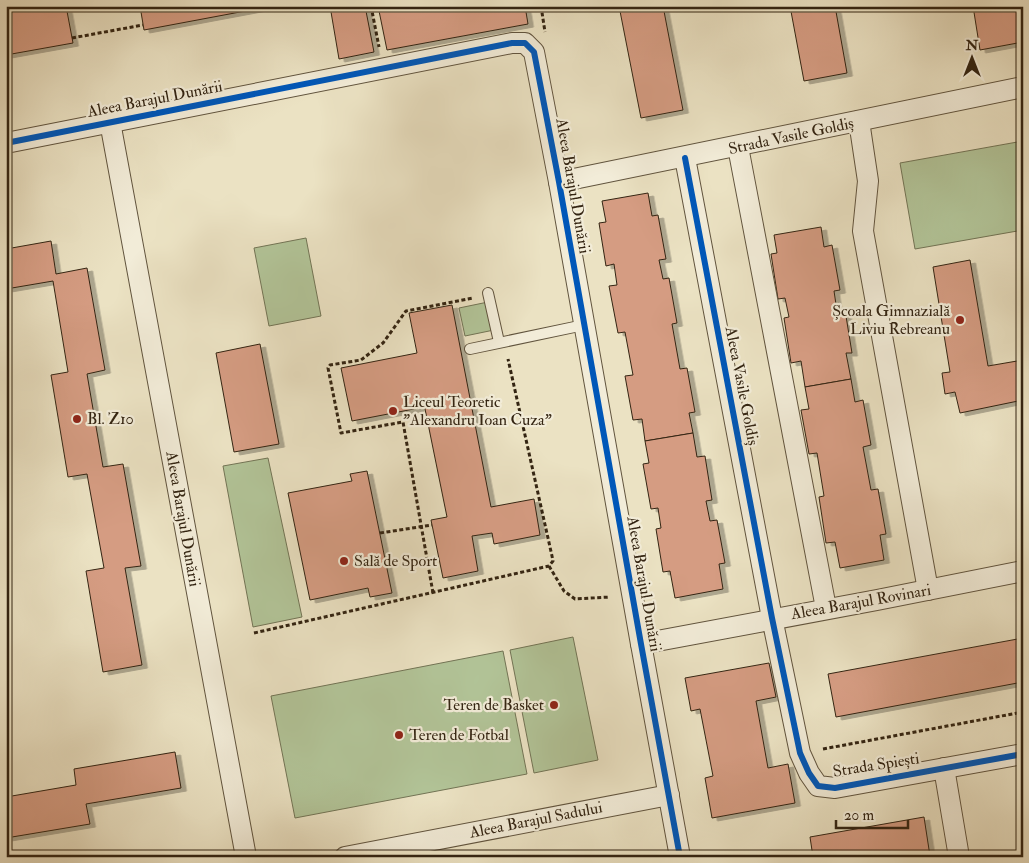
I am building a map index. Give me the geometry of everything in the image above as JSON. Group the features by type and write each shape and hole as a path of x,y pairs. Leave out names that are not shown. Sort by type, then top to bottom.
{"street":[{"name":"Aleea Barajul Dunării","path":"6,143 512,43 525,43 534,52 680,857"},
{"name":"Strada Vasile Goldiș","path":"559,182 738,147 1023,87"},
{"path":"859,121 868,181 863,231 928,590"},
{"name":"Aleea Barajul Dunării","path":"110,122 246,857"},
{"path":"738,147 826,608"},
{"name":"Aleea Vasile Goldiș","path":"684,158 772,618"},
{"name":"Aleea Barajul Rovinari","path":"641,644 1023,571"},
{"name":"Strada Spiești","path":"772,618 800,753 809,773 818,786 835,788 1023,754"},
{"path":"944,768 959,857"},
{"name":"Aleea Barajul Sadului","path":"345,857 669,795"}],"lane":[{"path":"488,294 502,342"},
{"path":"470,348 584,325"}],"path":[{"path":"371,6 383,68"},
{"path":"72,38 143,25"},
{"path":"433,593 403,422 340,433 328,368 330,365 361,360 383,343 406,310 488,294"},
{"path":"254,633 549,566 553,561 552,556 502,342"},
{"path":"380,533 432,525"},
{"path":"549,566 564,591 575,599 610,597"},
{"path":"800,753 1023,712"}],"green space":[{"path":"1023,141 1023,230 915,249 900,163"},
{"path":"306,238 321,316 269,326 254,248"},
{"path":"488,302 494,330 465,336 459,308"},
{"path":"268,458 302,617 253,627 223,466"},
{"name":"Teren de Basket","path":"573,637 598,760 534,773 510,650"},
{"name":"Teren de Fotbal","path":"503,651 527,774 295,818 271,696"}],"building":[{"path":"6,6 66,6 73,43 6,55"},
{"path":"140,6 272,6 144,30"},
{"path":"330,6 365,6 374,52 339,59"},
{"path":"378,6 525,6 528,24 387,50"},
{"path":"619,6 663,6 683,110 641,118"},
{"path":"790,6 835,6 847,73 804,81"},
{"path":"973,6 1018,6 1023,42 980,50"},
{"path":"648,193 652,216 658,215 666,259 659,260 663,279 669,278 677,323 672,324 680,369 687,368 695,412 689,413 693,433 645,441 642,419 633,420 625,376 633,375 625,332 618,333 609,286 617,285 614,264 606,266 599,223 606,222 602,201"},
{"path":"821,227 824,247 832,245 840,290 834,291 837,311 845,310 852,353 846,353 851,379 805,387 801,361 791,363 784,318 789,317 785,298 778,299 771,254 777,253 774,235"},
{"name":"Bl. Z10","path":"51,241 56,274 87,268 105,370 87,374 103,467 123,464 141,566 125,568 142,665 103,672 86,571 104,568 87,474 68,477 51,375 68,372 53,281 6,289 6,249"},
{"path":"970,260 988,366 1023,360 1023,400 960,413 955,392 945,394 942,373 950,372 933,267"},
{"path":"452,305 491,507 534,499 540,535 494,544 492,533 472,536 478,571 443,578 431,520 447,517 423,399 417,400 419,408 352,421 341,368 417,353 409,313"},
{"path":"260,344 279,444 234,452 216,353"},
{"path":"851,379 855,402 863,400 871,445 863,447 871,490 878,489 886,534 880,535 884,560 840,568 835,542 826,543 819,497 824,496 817,453 809,454 801,410 809,409 805,387"},
{"path":"693,433 697,457 705,456 712,500 706,501 710,521 717,520 725,563 719,564 723,589 675,598 670,571 663,572 656,529 661,528 658,508 651,509 643,464 649,463 645,441"},
{"name":"Sală de Sport","path":"367,471 392,593 370,597 368,588 310,600 288,493 352,481 350,474"},
{"path":"1023,638 1023,682 836,717 828,674"},
{"path":"769,663 776,697 756,701 768,768 788,764 795,803 712,818 705,778 713,776 700,709 691,711 685,678"},
{"path":"175,752 181,788 86,804 90,824 6,838 6,797 76,785 74,769"},
{"path":"924,817 930,856 813,857 810,837"}],"cycle path":[{"path":"6,143 512,43 525,43 534,52 680,857"},
{"path":"685,158 772,618 800,753 809,773 818,786 835,788 1023,754"}],"place":[{"name":"Școala Gimnazială Liviu Rebreanu","path":"960,320"},
{"name":"Liceul Teoretic \"Alexandru Ioan Cuza\"","path":"393,411"},
{"name":"Bl. Z10","path":"77,419"},
{"name":"Sală de Sport","path":"344,561"},
{"name":"Teren de Basket","path":"554,705"},
{"name":"Teren de Fotbal","path":"399,735"}]}
